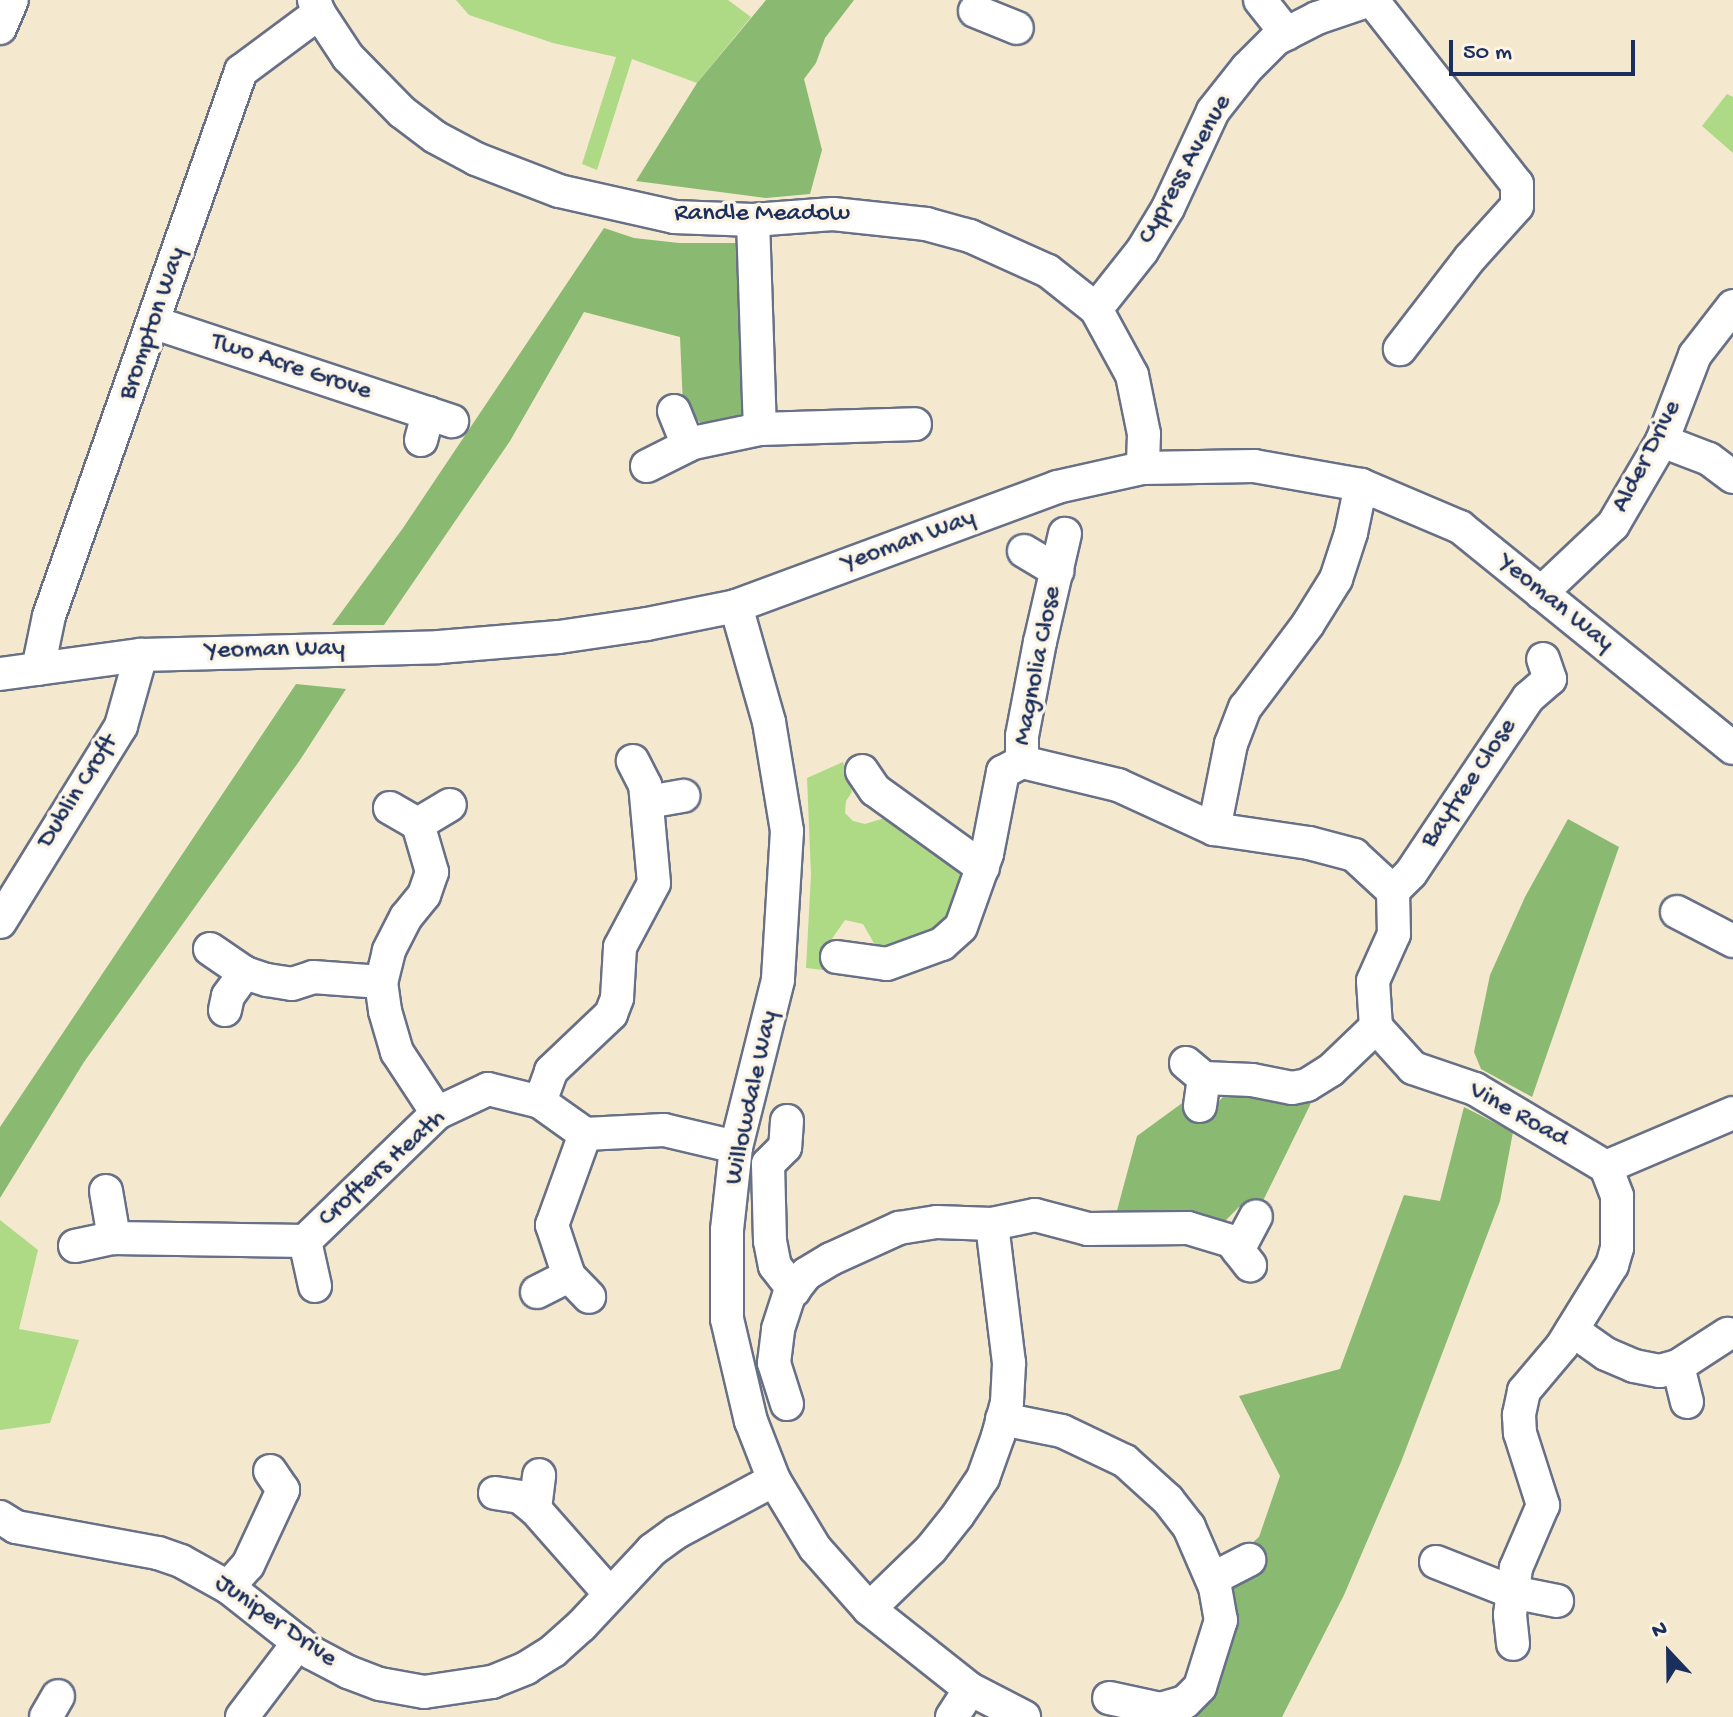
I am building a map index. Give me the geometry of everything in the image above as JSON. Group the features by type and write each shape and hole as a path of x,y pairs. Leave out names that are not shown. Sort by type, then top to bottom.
{"street":[{"path":"0,28 12,0"},
{"path":"1260,0 1287,34"},
{"path":"1371,0 1517,184 1517,206 1470,258 1400,349"},
{"name":"Cypress Avenue","path":"1096,309 1142,251 1168,208 1213,111 1247,68 1287,34 1317,18 1371,0"},
{"name":"Randle Meadow","path":"316,6 348,57 402,112 435,137 476,159 559,191 674,217 753,220 833,214 926,224 970,236 1048,271 1096,309 1132,375 1144,434 1143,468"},
{"name":"Brompton Way","path":"38,669 49,616 155,323 241,71 316,6"},
{"path":"753,220 760,429"},
{"name":"Alder Drive","path":"1541,593 1613,525 1662,441 1695,355 1733,306"},
{"name":"Two Acre Grove","path":"155,323 434,425"},
{"path":"674,411 688,445"},
{"path":"647,466 688,445 760,429 915,424"},
{"path":"1662,441 1709,459 1733,477"},
{"name":"Yeoman Way","path":"0,674 141,655 469,645 559,637 736,606 1057,487 1143,468 1254,466 1361,485 1460,527 1733,748"},
{"path":"1214,829 1231,744 1245,708 1308,624 1336,579 1351,533 1361,485"},
{"name":"Magnolia Close","path":"1022,762 1022,736 1065,534"},
{"name":"Magnolia Close","path":"1024,551 1057,571"},
{"name":"Willowdale Way","path":"736,606 769,722 787,831 778,980 736,1147 727,1230 727,1319 751,1421 774,1480 815,1548 869,1609 970,1689 1024,1717"},
{"name":"Dublin Croft","path":"0,922 121,726 141,655"},
{"name":"Baytree Close","path":"1393,891 1411,873 1528,698 1554,677"},
{"path":"540,1102 551,1071 611,1014 617,998 620,947 654,883 648,802 645,785 633,761"},
{"path":"837,957 887,964 942,944 961,927 983,868 1003,772 1022,762 1118,785 1214,829 1309,843 1354,855 1393,891 1394,934 1373,981 1376,1027 1331,1070 1307,1085 1292,1088 1252,1080 1197,1082"},
{"path":"862,771 875,790 983,868"},
{"path":"648,802 683,796"},
{"path":"418,824 450,805"},
{"path":"390,808 418,824 432,872 424,895 406,917 389,951 381,982 397,1052 437,1113"},
{"path":"1677,912 1733,941"},
{"path":"210,949 245,973 292,984 313,977 381,982"},
{"path":"225,1010 228,996 245,973"},
{"name":"Vine Road","path":"1376,1027 1413,1068 1475,1089 1606,1167"},
{"name":"Crofters Heath","path":"75,1246 114,1238 305,1241 437,1113 488,1089 540,1102 585,1134"},
{"path":"1513,1644 1512,1592 1516,1568 1543,1505 1520,1433 1519,1415 1524,1391 1572,1330 1612,1265 1617,1248 1617,1196 1606,1167 1733,1113"},
{"path":"787,1121 785,1147 768,1164 770,1241 775,1266 794,1290"},
{"path":"537,1292 579,1286 552,1225 585,1134 664,1130 736,1147"},
{"path":"106,1191 114,1238"},
{"path":"787,1404 774,1363 778,1329 794,1290 806,1274 862,1242 899,1228 937,1222 992,1224 1035,1215 1088,1229 1188,1228 1215,1233 1231,1241 1244,1258 1256,1216"},
{"path":"869,1609 931,1549 958,1515 983,1478 1002,1419 1007,1402 1009,1363 992,1224"},
{"name":"Crofters Heath","path":"305,1241 315,1286"},
{"path":"1572,1330 1606,1354 1634,1366 1660,1371 1678,1366 1727,1334"},
{"path":"1678,1366 1687,1402"},
{"path":"1002,1419 1062,1431 1125,1461 1168,1500 1189,1527 1212,1579 1221,1620 1200,1687 1185,1702 1160,1709 1109,1698"},
{"path":"535,1509 539,1475"},
{"name":"Juniper Drive","path":"0,1517 16,1527 158,1553 228,1587 299,1642 348,1672 380,1684 424,1692 455,1703 492,1682 526,1668 572,1634 652,1550 677,1532 774,1480"},
{"path":"228,1587 248,1565 288,1482"},
{"path":"495,1493 520,1497 535,1509 610,1594"},
{"path":"1212,1579 1249,1560"},
{"path":"1436,1562 1512,1592 1557,1601"},
{"path":"242,1717 299,1642"},
{"path":"952,1717 970,1689"}],"green space":[{"path":"456,0 728,0 751,17 697,83 632,59 597,170 582,164 616,57 553,43 469,15"},
{"path":"766,0 854,0 825,38 816,63 804,79 822,150 810,194 766,198 636,181 697,83"},
{"path":"1727,94 1733,97 1733,153 1702,126"},
{"path":"604,228 634,238 679,243 736,243 744,263 753,389 734,427 711,433 683,406 680,337 584,312 510,441 384,625 332,625 403,528"},
{"path":"296,684 346,689 300,760 84,1062 0,1198 0,1127"},
{"path":"843,762 852,792 846,801 845,813 853,821 865,824 891,816 960,866 964,878 961,895 932,934 879,952 863,924 845,920 822,953 823,970 806,968 811,875 807,778"},
{"path":"1568,819 1619,847 1532,1097 1481,1069 1474,1052 1490,975 1525,897"},
{"path":"1231,1089 1314,1097 1260,1207 1239,1207 1224,1222 1115,1218 1137,1136 1185,1101 1205,1115"},
{"path":"1464,1107 1513,1132 1500,1201 1401,1462 1344,1595 1282,1717 1189,1717 1231,1587 1260,1562 1252,1543 1259,1537 1280,1476 1239,1396 1340,1369 1404,1195 1440,1201"},
{"path":"0,1220 38,1250 19,1329 79,1340 50,1423 0,1430"}]}
